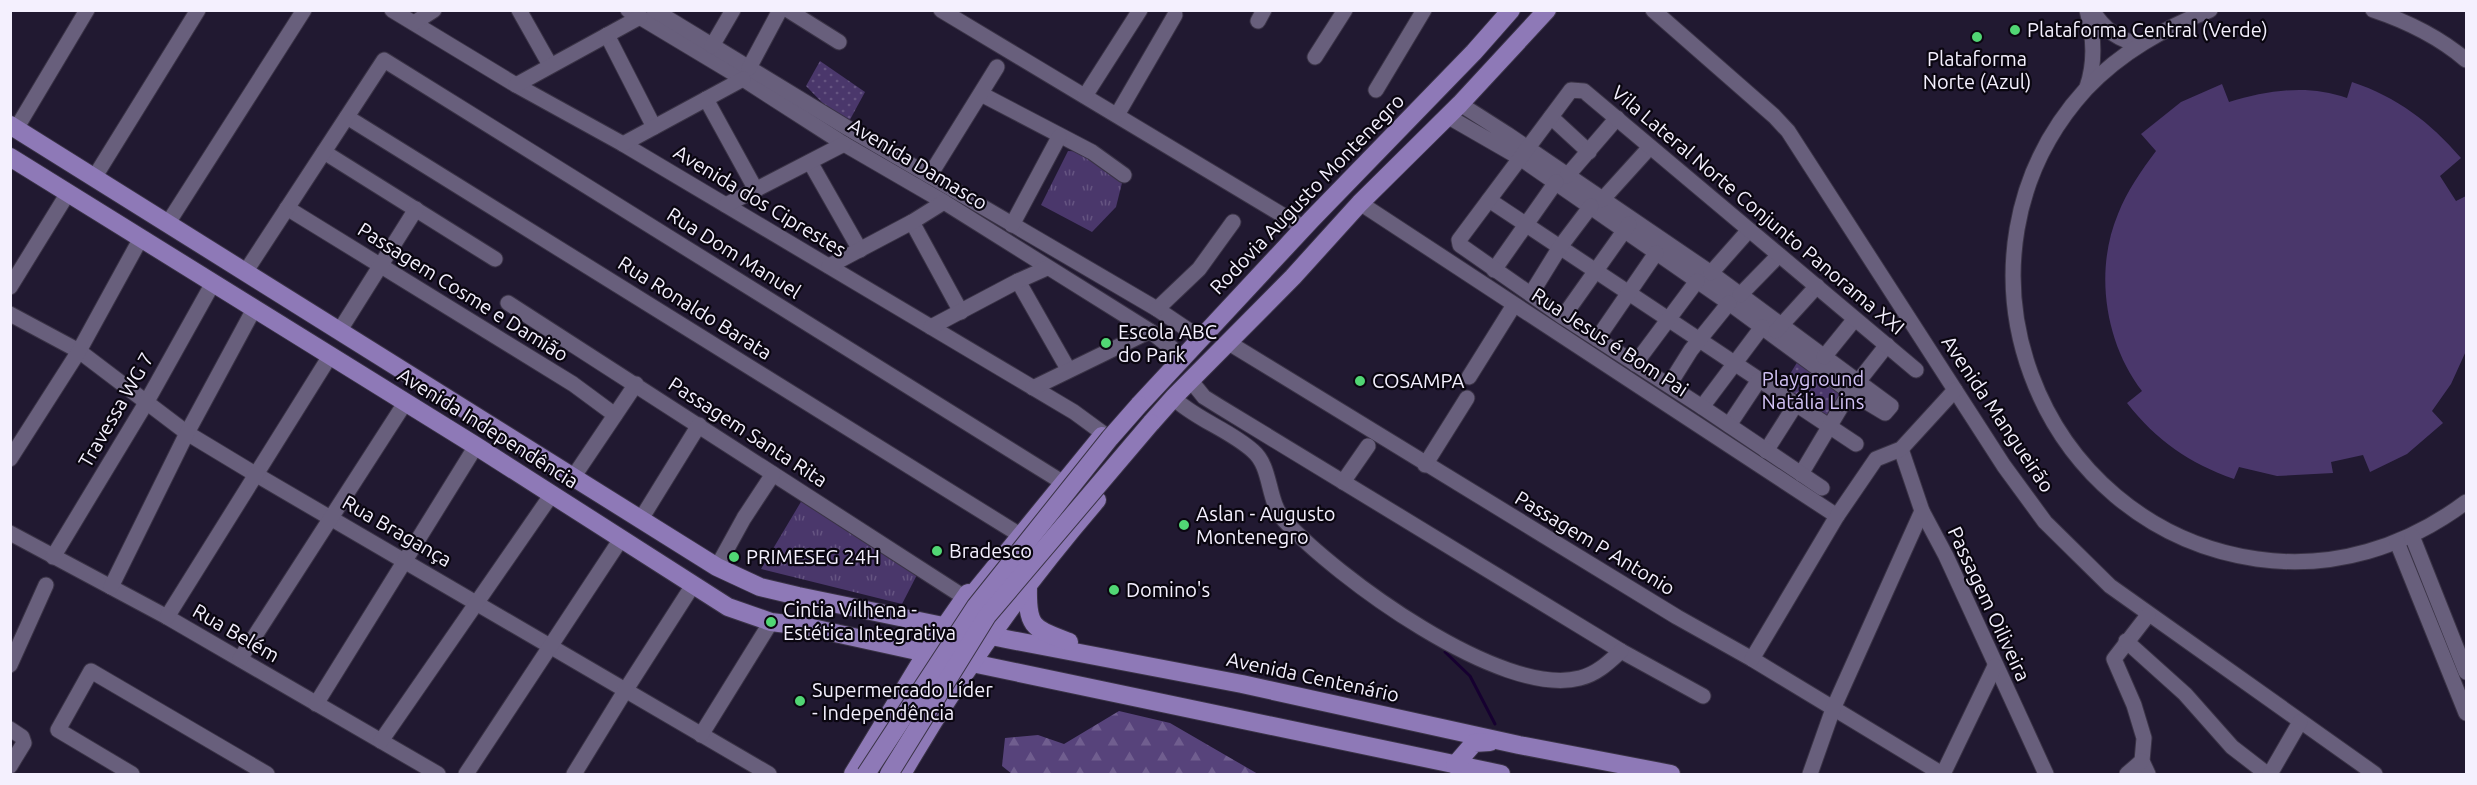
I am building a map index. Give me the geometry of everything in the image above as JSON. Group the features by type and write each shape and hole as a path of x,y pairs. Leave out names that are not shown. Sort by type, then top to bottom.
{"main road":[{"path":"889,774 987,616 1151,423 1360,203 1454,110 1547,10"},
{"name":"Rodovia Augusto Montenegro","path":"853,774 879,729 908,687 927,652 994,558 1016,540 1062,482 1154,378 1177,363 1511,11"},
{"name":"Avenida Independência","path":"13,127 717,567 760,587 779,592 946,625"},
{"name":"Avenida Independência","path":"10,157 476,446 728,607 771,622 803,626 972,663"},
{"path":"866,774 976,606 1110,438 1177,363"},
{"path":"902,774 953,690 990,636 1094,503 1167,417 1176,398"},
{"path":"1016,540 967,603 968,617 980,625 986,624 994,620 1024,591"},
{"path":"1024,591 1029,616 1038,630 1092,654"},
{"name":"Avenida Centenário","path":"946,625 990,636 1242,684 1519,745 1607,768 1671,774"},
{"path":"972,663 1460,771 1501,774"},
{"path":"908,687 924,670 938,669 949,676 953,690"},
{"path":"953,690 1001,669"},
{"path":"1460,771 1469,746 1482,741 1519,745"}],"street":[{"path":"13,127 87,10"},
{"path":"94,178 198,10"},
{"path":"168,223 304,10"},
{"name":"Avenida dos Ciprestes","path":"392,10 516,85 623,144 932,327 1074,412 1104,434"},
{"path":"414,23 434,10"},
{"path":"519,10 550,65"},
{"path":"712,46 734,10"},
{"path":"623,144 706,99 746,74 780,10"},
{"path":"788,10 839,42"},
{"path":"941,10 1304,228"},
{"path":"1085,96 1140,10"},
{"path":"1315,57 1345,10"},
{"path":"1376,90 1424,10"},
{"name":"Avenida Mangueirão","path":"1653,10 1774,116 1788,131 2004,466 2045,522 2110,586 2375,774"},
{"path":"2086,89 2094,54 2087,10"},
{"path":"2092,10 2107,29 2129,42 2140,44"},
{"path":"2210,10 2175,24 2140,44 2113,64 2086,89 2063,119 2031,179 2018,228 2013,268 2018,330 2035,388 2065,442 2106,488 2129,508 2173,534 2211,549 2271,561 2302,562 2362,554 2412,536 2446,517 2466,502"},
{"path":"2373,10 2426,32 2466,60"},
{"path":"516,85 607,35 641,13"},
{"name":"Avenida Damasco","path":"641,13 712,46 746,74 844,144 944,202 1150,331 1177,363"},
{"name":"Avenida Damasco","path":"641,13 1157,309 1200,338"},
{"path":"1117,116 1175,15"},
{"path":"607,35 654,127"},
{"name":"Rua Dom Manuel","path":"347,117 384,60 1062,482"},
{"path":"935,167 997,67"},
{"name":"Vila Lateral Norte Conjunto Panorama XXI","path":"1551,117 1571,90 1584,91 1916,370"},
{"path":"981,94 1059,137 1092,152 1124,175"},
{"path":"706,99 756,190"},
{"path":"1454,110 1523,153 1628,225 1711,273 1734,299 1854,387"},
{"path":"246,271 347,117"},
{"name":"Rua Ronaldo Barata","path":"347,117 1016,540"},
{"path":"1588,152 1551,117 1459,243 1563,317 1822,488"},
{"path":"1494,270 1561,179 1617,118"},
{"path":"1012,225 1059,137"},
{"path":"726,205 844,144"},
{"path":"1531,294 1560,247 1597,203 1650,147"},
{"path":"324,152 495,259"},
{"path":"810,162 860,250"},
{"path":"10,287 68,193"},
{"path":"1489,200 1856,444"},
{"path":"829,266 912,222 944,202"},
{"name":"Rua Jesus é Bom Pai","path":"1360,203 1837,516"},
{"name":"Passagem Cosme e Damião","path":"287,208 573,384 615,415"},
{"path":"339,330 416,210"},
{"path":"912,222 961,312"},
{"path":"1157,309 1199,269 1233,222"},
{"path":"1628,225 1656,253 1697,281 1734,299"},
{"path":"1563,317 1628,225"},
{"path":"1711,273 1749,230"},
{"path":"10,459 80,351 141,238"},
{"path":"1597,339 1656,253"},
{"path":"1669,385 1699,340 1734,299 1779,255"},
{"path":"932,327 1047,268"},
{"path":"1018,281 1068,369"},
{"path":"1635,363 1697,281"},
{"name":"Travessa WG 7","path":"53,557 146,403 213,283"},
{"path":"1702,407 1734,363 1817,286"},
{"name":"Passagem Santa Rita","path":"508,303 964,597"},
{"path":"1469,377 1514,305"},
{"path":"111,587 187,433 254,309"},
{"name":"Rua Bragança","path":"10,314 80,351 187,433 769,774"},
{"path":"1824,357 1854,320"},
{"path":"1772,329 1824,357 1854,387"},
{"path":"1034,388 1068,369 1150,331"},
{"name":"Passagem P Antonio","path":"1229,343 1425,465 1942,774"},
{"path":"1801,474 1854,387 1887,345"},
{"path":"167,617 330,356"},
{"path":"1729,425 1760,380"},
{"path":"1191,381 1204,397 1621,651 1703,696"},
{"path":"574,476 636,384"},
{"path":"1752,660 1837,516 1876,459 1901,449 1955,390"},
{"path":"1193,413 1204,397"},
{"path":"1176,398 1193,413 1253,451 1261,461 1273,502 1283,519 1358,587 1419,626 1479,659 1510,672 1560,680 1580,678 1599,671 1621,651"},
{"path":"1425,465 1467,398"},
{"path":"240,659 405,403"},
{"path":"1766,451 1796,404"},
{"path":"641,519 699,425"},
{"path":"1253,451 1266,435"},
{"path":"316,704 476,446"},
{"path":"1343,482 1368,446"},
{"name":"Passagem Oiliveira","path":"1901,449 1922,511 1946,556 2046,774"},
{"path":"717,567 744,518 773,474"},
{"path":"381,741 552,494"},
{"path":"1810,774 1833,709 1922,511"},
{"name":"Rua Belém","path":"10,533 167,617 438,774"},
{"path":"2412,536 2466,672"},
{"path":"466,774 621,539"},
{"path":"2397,542 2466,713"},
{"path":"10,665 46,585"},
{"path":"574,774 693,585"},
{"path":"2127,774 2145,768 2144,738 2134,705 2114,659 2148,615"},
{"path":"701,735 771,622"},
{"path":"2126,641 2185,694 2232,747 2274,773 2300,722"},
{"path":"1942,774 1995,666"},
{"path":"132,774 58,730 91,672 267,774"},
{"path":"10,729 22,737 24,743 10,766"}],"green space":[{"path":"820,61 865,92 846,127 806,86"},
{"path":"2352,82 2384,95 2412,112 2437,133 2461,158 2440,176 2456,201 2466,196 2466,351 2451,384 2432,411 2443,423 2407,454 2370,472 2363,455 2331,462 2333,473 2277,476 2239,467 2234,479 2188,458 2162,440 2127,403 2142,391 2129,372 2112,329 2107,306 2106,259 2118,214 2126,197 2156,151 2141,134 2181,102 2222,84 2229,102 2259,94 2288,90 2318,91 2347,98"},
{"path":"1068,151 1092,152 1124,175 1116,207 1092,232 1041,205"},
{"name":"Playground Natália Lins","path":"1801,356 1850,392 1831,427 1779,392"},
{"path":"805,495 920,569 902,604 761,569"},
{"path":"1119,711 1170,723 1258,774 1012,774 1002,766 1005,738 1038,735 1064,744"}],"waterway":[{"path":"1445,652 1470,676 1495,724"}],"place":[{"name":"Plataforma Central (Verde)","path":"2015,30"},
{"name":"Plataforma Norte (Azul)","path":"1977,37"},
{"name":"Escola ABC do Park","path":"1106,343"},
{"name":"COSAMPA","path":"1360,381"},
{"name":"Aslan - Augusto Montenegro","path":"1184,525"},
{"name":"Bradesco","path":"937,551"},
{"name":"PRIMESEG 24H","path":"734,557"},
{"name":"Domino's","path":"1114,590"},
{"name":"Cintia Vilhena - Estética Integrativa","path":"771,622"},
{"name":"Supermercado Líder - Independência","path":"800,701"}]}
